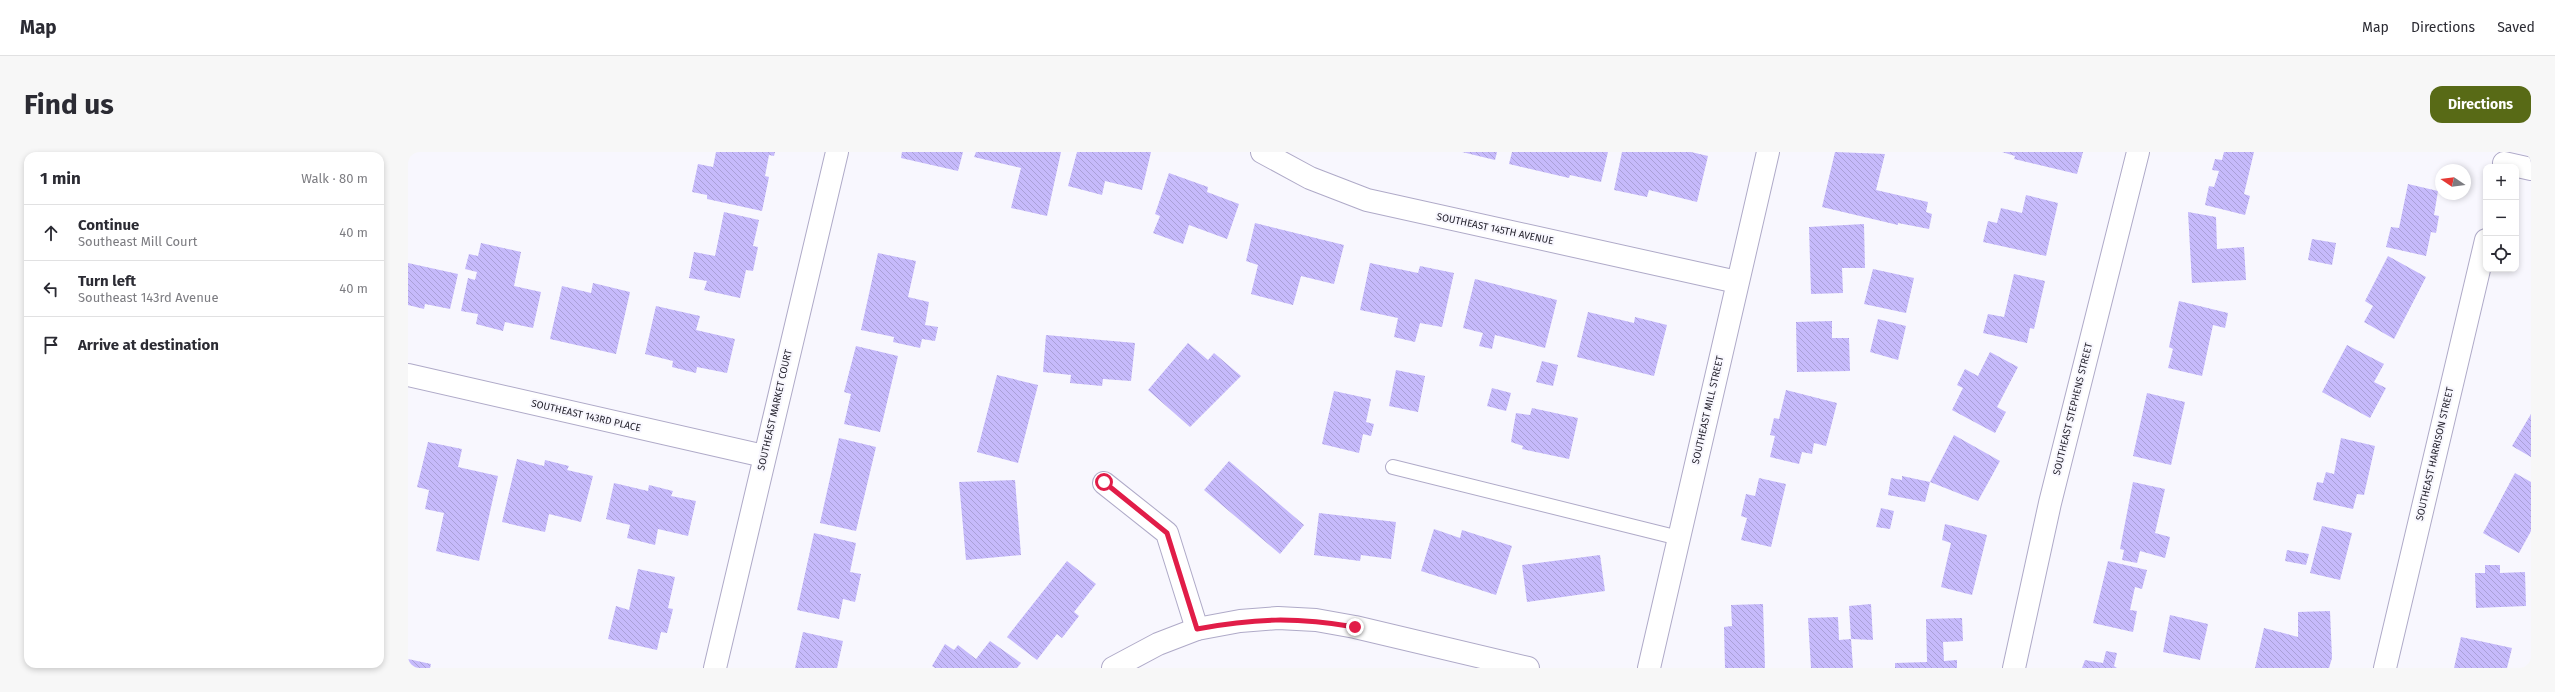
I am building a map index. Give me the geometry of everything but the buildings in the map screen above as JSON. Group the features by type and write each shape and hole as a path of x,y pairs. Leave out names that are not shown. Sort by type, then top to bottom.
{"street":[{"name":"SOUTHEAST MARKET COURT","path":"715,668 837,152"},
{"name":"SOUTHEAST 145TH AVENUE","path":"1262,152 1310,178 1367,200 1737,282"},
{"name":"SOUTHEAST MILL STREET","path":"1649,668 1768,152"},
{"name":"SOUTHEAST STEPHENS STREET","path":"2014,668 2050,503 2138,152"},
{"path":"2505,161 2531,169"},
{"name":"SOUTHEAST HARRISON STREET","path":"2385,668 2483,253"},
{"name":"SOUTHEAST 143RD PLACE","path":"408,375 764,456"},
{"path":"1104,482 1167,533 1197,629"},
{"path":"1113,668 1158,644 1197,629 1240,621 1278,618 1316,620 1355,627 1528,668"}],"lane":[{"path":"1392,467 1679,538"}],"route":[{"path":"1104,482 1167,533 1197,629 1240,621 1278,618 1316,620 1355,627"}]}
